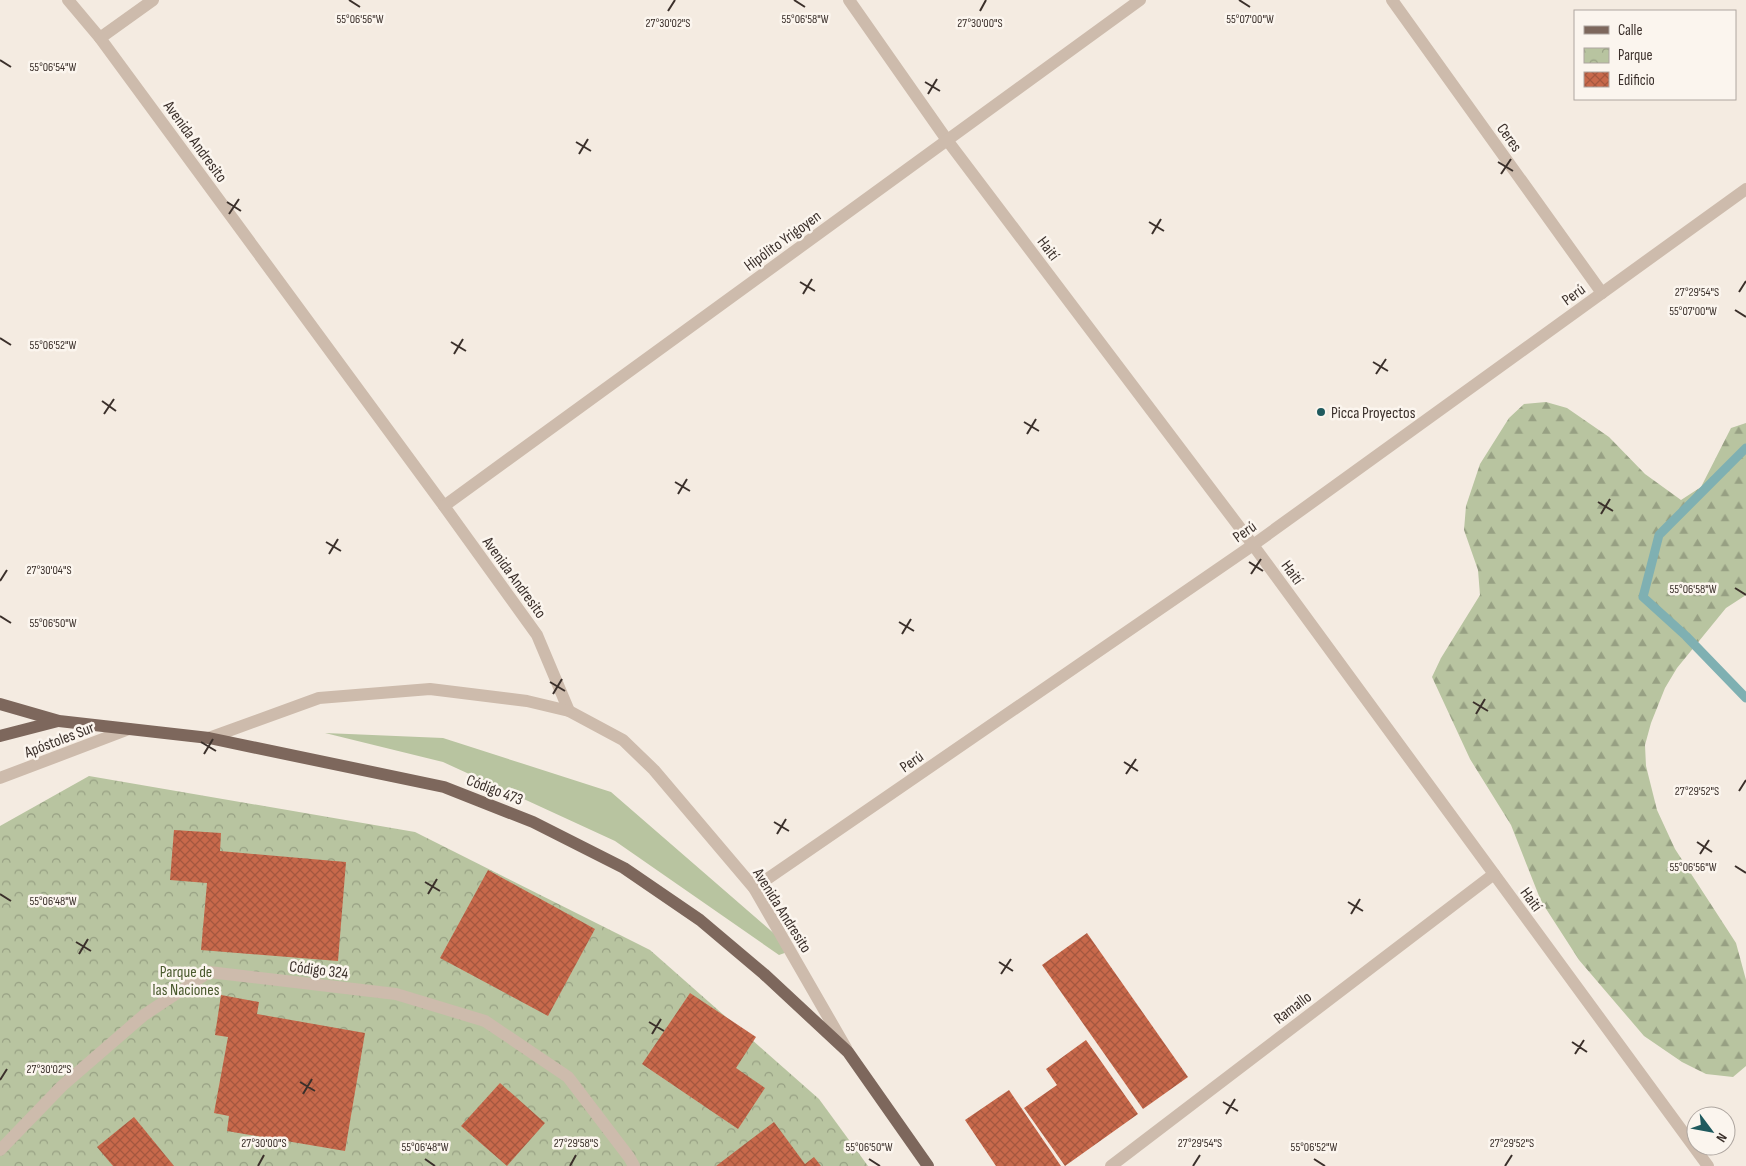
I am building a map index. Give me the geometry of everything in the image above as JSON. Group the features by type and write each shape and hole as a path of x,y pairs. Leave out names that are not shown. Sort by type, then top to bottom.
{"main road":[{"path":"0,704 59,721"},
{"path":"0,736 59,721"},
{"name":"Código 473","path":"59,721 209,738 444,787 532,822 624,868 700,920 764,974 848,1052"},
{"name":"Avenida Andresito","path":"848,1052 928,1166"}],"street":[{"name":"Avenida Andresito","path":"68,0 100,38 537,635 569,711 623,740 654,770 754,888 848,1052"},
{"path":"100,38 152,0"},
{"name":"Haití","path":"849,0 947,140 1253,545 1708,1166"},
{"name":"Hipólito Yrigoyen","path":"444,506 1140,0"},
{"name":"Ceres","path":"1392,0 1602,293"},
{"name":"Perú","path":"754,888 1253,545 1746,189"},
{"path":"209,738 319,698 430,689 527,701 569,711"},
{"name":"Apóstoles Sur","path":"0,778 129,729"},
{"name":"Ramallo","path":"1111,1166 1494,874"},
{"name":"Código 324","path":"0,1150 62,1086 144,1015 209,972 396,994 485,1021 568,1077 634,1166"}],"green space":[{"path":"1546,402 1567,408 1609,437 1645,474 1681,500 1701,487 1731,428 1746,423 1746,595 1726,608 1677,668 1665,688 1651,723 1645,745 1646,766 1657,810 1675,849 1736,943 1746,980 1746,1066 1733,1077 1706,1074 1682,1062 1644,1036 1579,960 1541,901 1511,825 1470,759 1432,677 1441,658 1480,595 1478,570 1464,530 1466,506 1480,464 1509,418 1524,404"},
{"path":"325,733 443,738 611,792 793,950 779,955 615,841 443,762"},
{"name":"Parque de las Naciones","path":"89,776 415,832 650,950 819,1099 868,1166 0,1166 0,826"}],"building":[{"path":"174,830 221,833 220,851 346,862 338,961 201,950 207,883 170,880"},
{"path":"488,870 595,929 548,1016 440,958"},
{"path":"1087,933 1188,1077 1143,1109 1042,965"},
{"path":"690,993 756,1037 736,1068 765,1088 738,1129 642,1064"},
{"path":"221,995 259,1002 257,1014 365,1033 345,1151 227,1131 229,1116 214,1113 228,1037 215,1035"},
{"path":"1086,1040 1138,1114 1065,1166 1024,1108 1057,1085 1046,1069"},
{"path":"500,1083 545,1123 507,1166 461,1126"},
{"path":"1009,1090 1061,1166 996,1166 965,1120"},
{"path":"134,1117 174,1166 113,1166 97,1147"},
{"path":"774,1122 805,1164 814,1157 821,1166 716,1166"}],"waterway":[{"path":"1746,448 1659,535 1643,597 1686,636 1746,698"}],"place":[{"name":"Picca Proyectos","path":"1321,412"}]}
